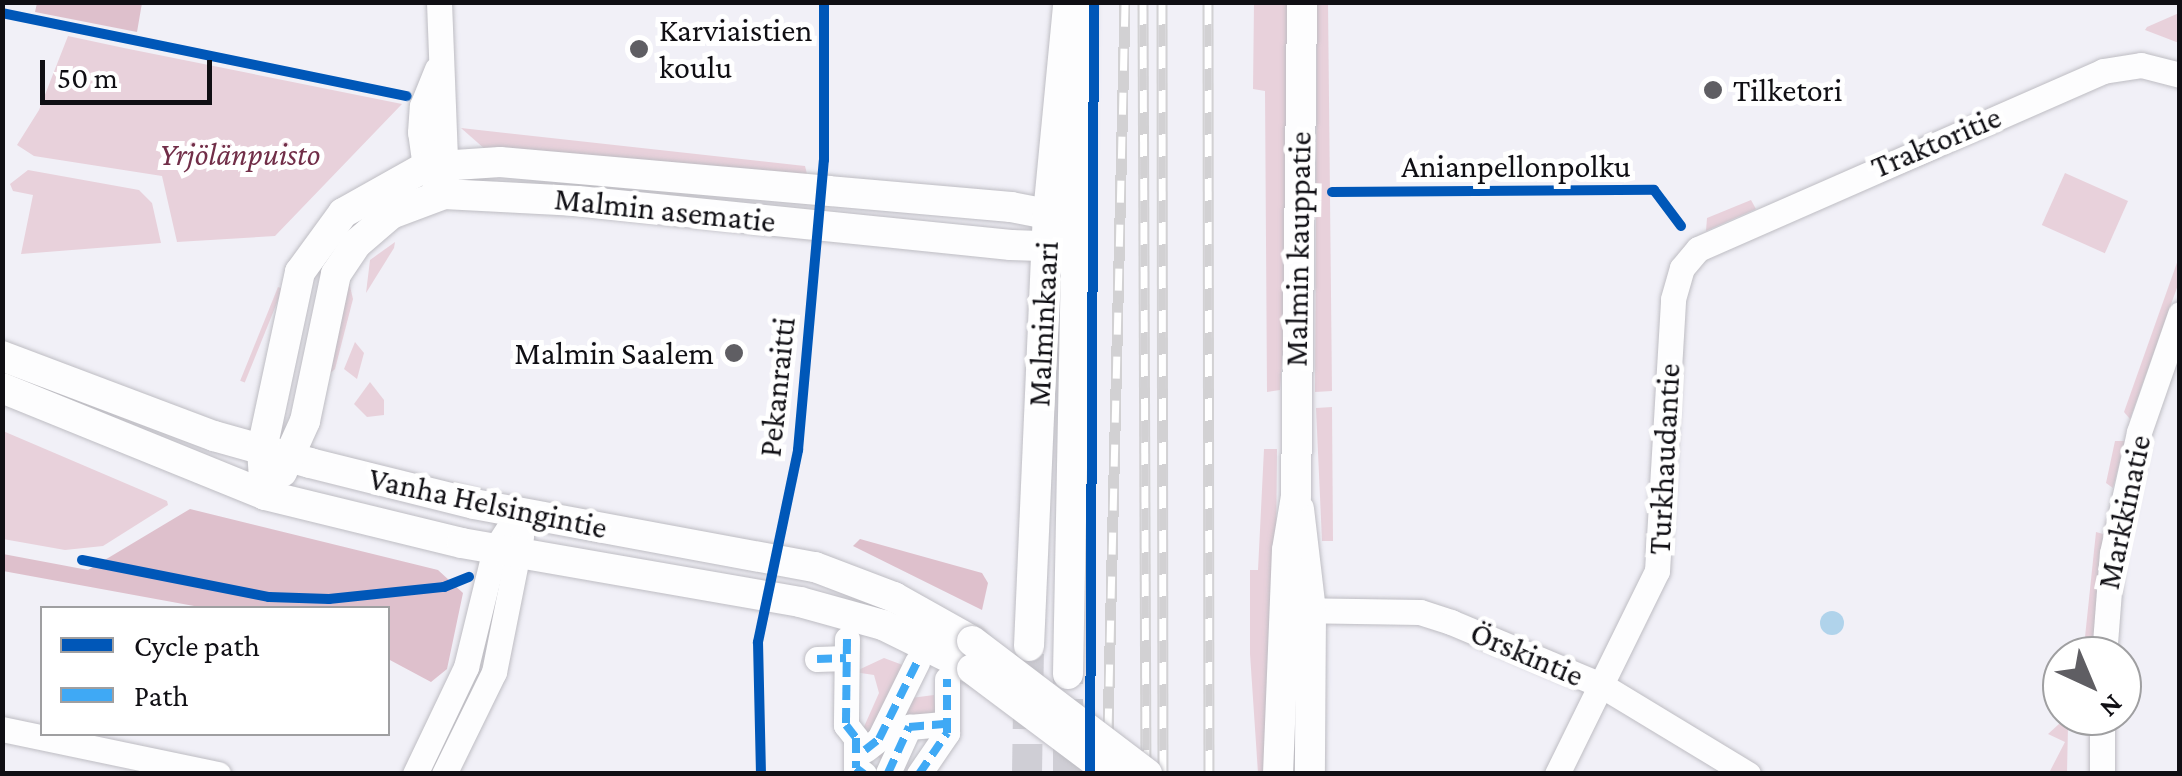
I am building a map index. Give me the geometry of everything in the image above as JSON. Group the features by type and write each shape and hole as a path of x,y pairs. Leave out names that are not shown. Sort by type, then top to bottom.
{"main road":[{"name":"Malminkaari","path":"1029,646 1048,214 1069,2"},
{"name":"Malminkaari","path":"1068,674 1081,2"},
{"name":"Malmin kauppatie","path":"1302,2 1296,496 1298,610 1310,774"},
{"name":"Malmin asematie","path":"438,164 1048,214 1075,229"},
{"path":"266,495 262,449 310,253 360,199 438,164"},
{"name":"Malmin asematie","path":"266,495 292,458 336,274 356,244 392,214 444,194 1047,246"},
{"path":"1047,246 1075,229"},
{"name":"Vanha Helsingintie","path":"2,356 292,458 519,512 815,566 894,597 964,663"},
{"name":"Vanha Helsingintie","path":"2,388 266,495 509,551 860,617 964,663"},
{"name":"Malmin kauppatie","path":"1278,774 1298,610"},
{"path":"964,663 1112,774"},
{"path":"964,663 1146,774"}],"street":[{"path":"439,2 437,69 422,106 444,194"},
{"name":"Traktoritie","path":"1698,249 2103,70 2142,65 2180,75"},
{"name":"Turkhaudantie","path":"1557,774 1657,571 1673,298 1682,268 1698,249"},
{"name":"Markkinatie","path":"2105,636 2108,579 2135,448 2180,314"},
{"path":"415,774 466,666 509,551 519,512"},
{"path":"444,774 494,672 509,551"},
{"name":"Örskintie","path":"1298,610 1420,612 1601,685 1748,774"},
{"path":"817,658 847,649 846,725 874,762"},
{"path":"874,762 879,739 916,662"},
{"path":"919,774 947,724 964,663"},
{"path":"874,762 909,727 947,724"},
{"path":"2,729 218,774"},
{"path":"2102,736 2102,774"}],"green space":[{"path":"1328,2 1332,391 1315,392 1317,3"},
{"path":"1254,3 1289,3 1284,338 1280,390 1267,392 1265,91 1253,89"},
{"path":"2179,13 2179,43 2145,30 2147,27"},
{"name":"Yrjölänpuisto","path":"68,36 402,104 275,236 177,242 162,176 34,156 17,145 39,110"},
{"path":"461,128 805,166 809,182 486,150"},
{"path":"28,170 139,190 152,203 161,243 21,254 33,195 13,191 10,184"},
{"path":"2065,173 2128,201 2105,253 2042,225"},
{"path":"1751,200 1756,209 1706,231 1707,218"},
{"path":"395,242 394,248 366,293 370,260"},
{"path":"2179,257 2179,282 2130,419 2124,412"},
{"path":"349,282 353,299 335,369 328,375"},
{"path":"278,287 283,289 245,383 240,381"},
{"path":"355,342 364,353 357,379 344,369"},
{"path":"370,382 384,400 384,415 367,417 354,404"},
{"path":"1332,407 1333,541 1322,541 1316,408"},
{"path":"3,431 167,501 168,505 103,546 65,550 3,539"},
{"path":"2115,441 2125,441 2113,488 2106,483"},
{"path":"1264,449 1277,449 1274,773 1258,773 1250,654 1250,570 1258,570"},
{"path":"2096,532 2103,534 2094,636 2085,636"},
{"path":"884,658 908,667 865,741 863,729 879,693 874,675 854,672"},
{"path":"934,695 936,718 887,764 876,755 911,698"},
{"path":"2052,736 2068,736 2067,773 2049,773 2065,742"}],"shaded area":[{"path":"37,2 142,3 137,32 35,12"},
{"path":"190,509 438,570 463,593 447,669 431,682 390,660 390,606 194,606 3,571 3,554 88,570"},
{"path":"860,539 982,573 988,583 982,610 853,546"}],"water":[{"path":"1832,611 1844,623 1832,635 1820,623"}],"tunnel":[{"path":"1027,774 1029,646"},
{"path":"1068,674 1068,774"}],"railway":[{"path":"1107,774 1125,2"},
{"path":"1143,2 1146,774"},
{"path":"1162,2 1163,774"},
{"path":"1208,2 1209,774"}],"marked path":[{"path":"847,639 846,725 856,738 856,768 864,774"},
{"path":"817,659 846,658"},
{"path":"865,750 879,739 917,662"},
{"path":"919,774 947,733 947,679"},
{"path":"888,773 909,727 947,724"}],"cycle path":[{"name":"Pekanraitti","path":"761,774 758,642 798,450 824,160 824,2"},
{"path":"1090,774 1094,2"},
{"path":"2,13 407,96"},
{"name":"Anianpellonpolku","path":"1332,192 1654,190 1681,226"},
{"path":"82,560 269,597 329,599 444,587 469,577"}],"place":[{"name":"Karviaistien koulu","path":"639,49"},
{"name":"Tilketori","path":"1713,90"},
{"name":"Malmin Saalem","path":"734,353"}]}
